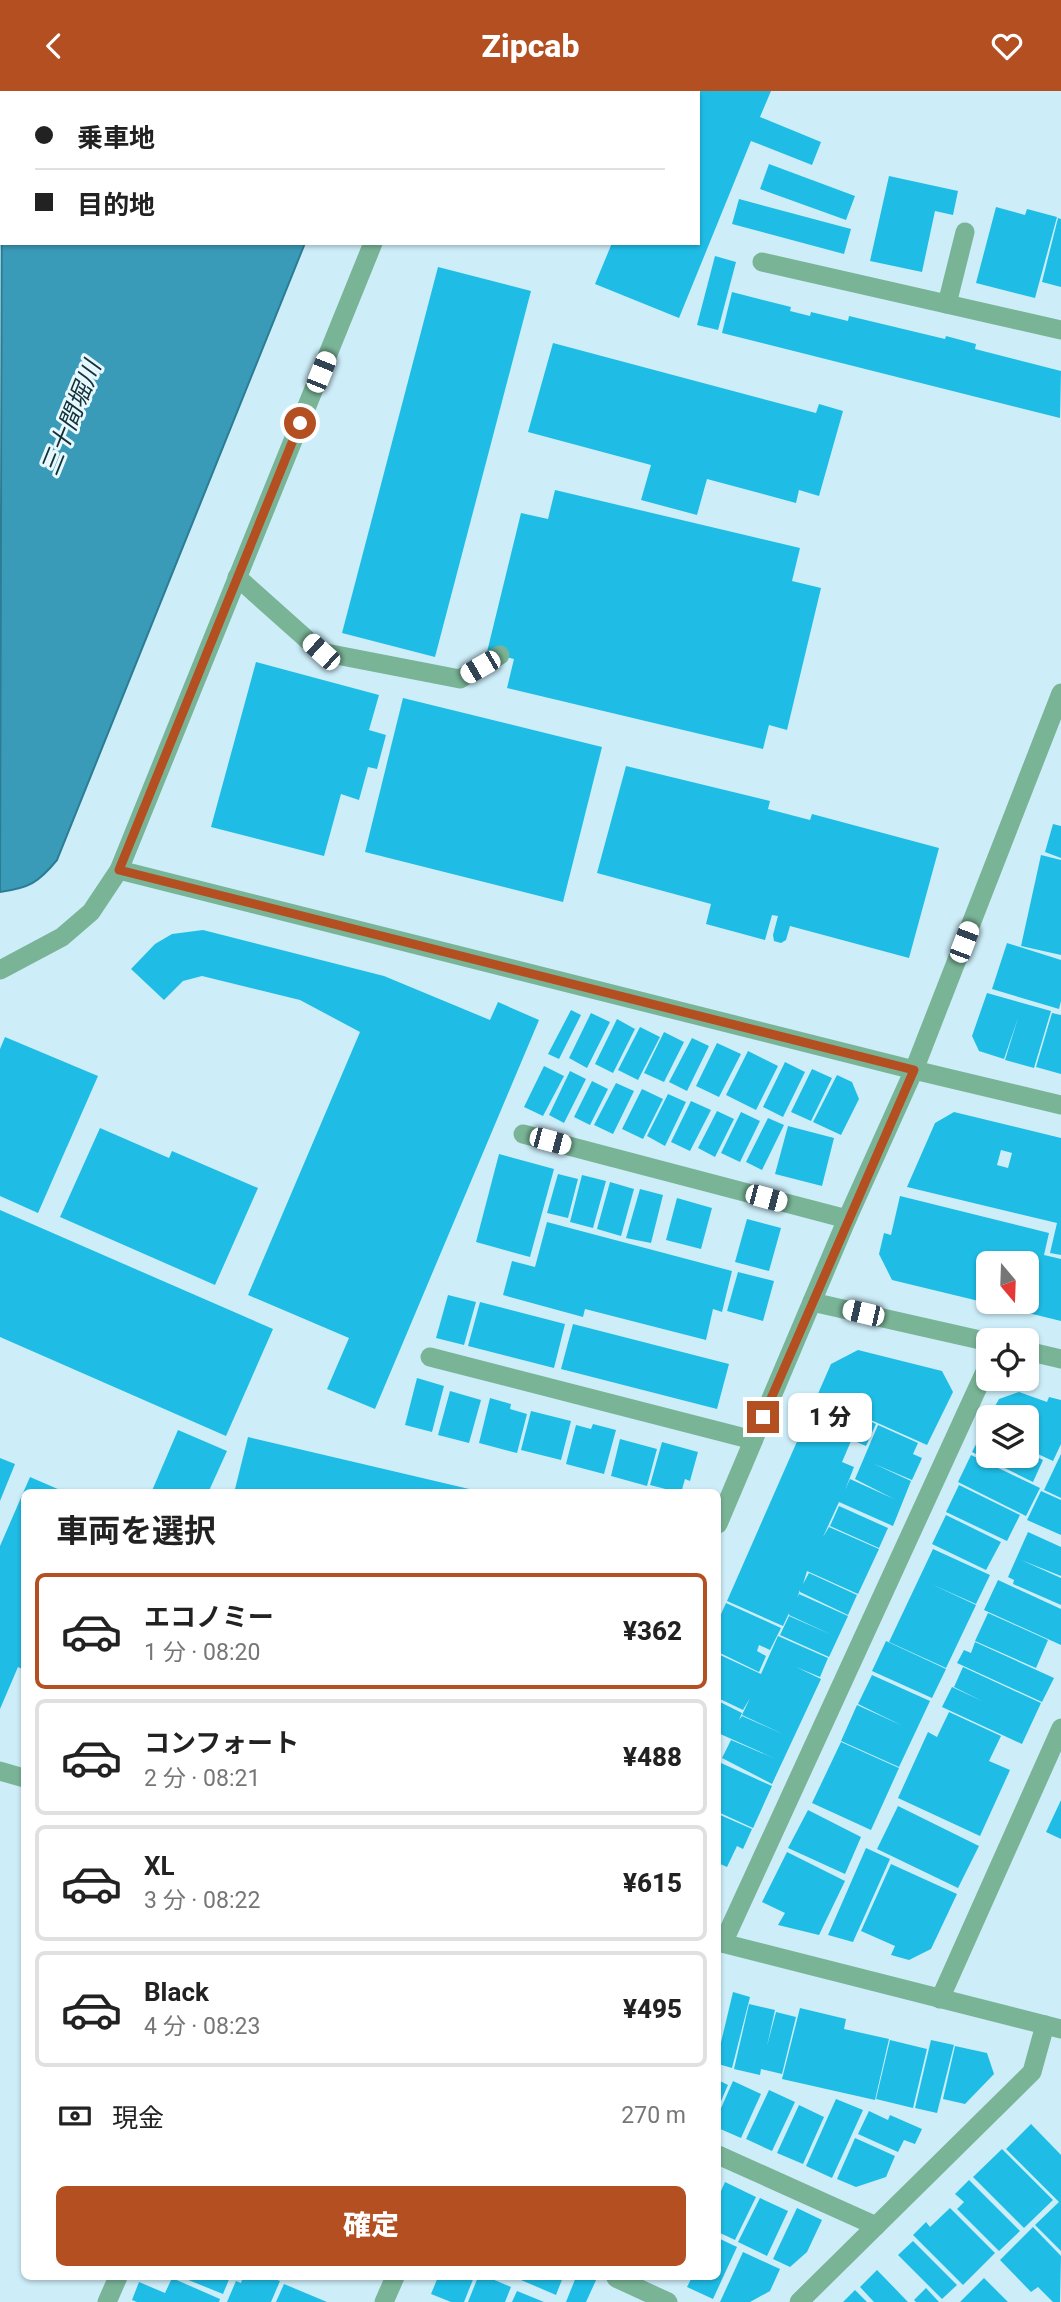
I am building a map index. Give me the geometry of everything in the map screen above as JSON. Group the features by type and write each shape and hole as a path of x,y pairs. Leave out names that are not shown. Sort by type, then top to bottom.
{"street":[{"path":"947,304 965,232"},
{"path":"0,970 62,937 91,912 119,870 372,245"},
{"path":"762,262 1061,330"},
{"path":"237,577 321,652 460,679 500,655"},
{"path":"721,1517 914,1070 1061,693"},
{"path":"119,870 1061,1105"},
{"path":"523,1134 848,1219"},
{"path":"812,1301 976,1339"},
{"path":"1039,1354 1061,1360"},
{"path":"430,1357 753,1440"},
{"path":"721,1940 976,1391"},
{"path":"940,1999 1061,1728"},
{"path":"0,1771 21,1777"},
{"path":"721,1942 1053,2027 1032,2072 799,2302"},
{"path":"721,2156 876,2225"},
{"path":"107,2302 117,2280"},
{"path":"384,2302 394,2280"},
{"path":"620,2280 668,2302"}],"water":[{"name":"三十間堀川","path":"2,245 304,245 57,860 32,883 0,892"}],"building":[{"path":"700,91 771,91 760,117 821,142 812,165 751,141 679,318 595,284 611,245 700,245"},
{"path":"769,164 855,196 846,220 760,189"},
{"path":"889,176 958,191 953,215 935,211 922,272 870,261"},
{"path":"739,199 851,229 844,254 732,224"},
{"path":"996,207 1025,215 1027,209 1057,217 1035,298 976,283"},
{"path":"1058,218 1061,219 1061,287 1042,282"},
{"path":"715,256 736,262 718,330 697,325"},
{"path":"438,267 531,291 435,657 342,633"},
{"path":"732,292 791,307 790,311 810,316 811,312 848,321 849,316 945,339 946,336 976,344 975,349 1061,371 1060,418 722,333"},
{"path":"553,343 816,413 819,404 843,411 819,496 799,490 796,503 707,479 697,515 641,500 651,465 528,432"},
{"path":"555,490 800,548 792,581 821,588 787,730 769,725 763,749 507,688 514,659 487,652 521,513 548,519"},
{"path":"256,662 379,695 369,730 386,735 377,769 368,767 359,800 341,794 324,856 211,827"},
{"path":"403,698 602,747 563,902 365,852"},
{"path":"626,766 770,801 768,809 810,820 812,814 939,848 909,958 790,926 786,940 781,943 774,941 778,916 772,915 765,940 706,924 711,904 597,873"},
{"path":"1053,824 1061,826 1061,858 1045,852"},
{"path":"1041,855 1061,860 1061,955 1021,946"},
{"path":"203,930 384,976 490,1020 498,1002 539,1020 375,1409 327,1389 349,1338 248,1295 360,1032 300,1000 202,976 183,981 164,1000 131,969 155,944 172,934"},
{"path":"1007,943 1061,960 1059,1009 992,989"},
{"path":"987,993 1051,1011 1034,1068 1005,1060 1018,1018 1004,1059 979,1051 972,1036"},
{"path":"571,1010 581,1015 559,1059 548,1054"},
{"path":"591,1013 610,1022 587,1068 569,1058"},
{"path":"1052,1013 1061,1015 1061,1074 1036,1067"},
{"path":"617,1019 635,1029 613,1073 595,1064"},
{"path":"640,1027 660,1037 638,1080 618,1070"},
{"path":"664,1032 684,1042 664,1082 644,1073"},
{"path":"5,1037 98,1076 38,1213 0,1196 0,1049"},
{"path":"692,1038 709,1046 687,1091 669,1082"},
{"path":"717,1043 741,1054 719,1097 696,1086"},
{"path":"748,1051 778,1066 756,1110 726,1095"},
{"path":"785,1062 805,1072 783,1117 763,1107"},
{"path":"544,1066 564,1076 543,1116 524,1107"},
{"path":"812,1069 832,1078 811,1121 791,1112"},
{"path":"570,1071 586,1079 564,1123 549,1115"},
{"path":"837,1075 852,1082 859,1099 841,1135 813,1122"},
{"path":"592,1081 608,1089 590,1125 574,1117"},
{"path":"616,1083 634,1091 613,1134 594,1125"},
{"path":"642,1089 663,1099 643,1139 622,1129"},
{"path":"668,1094 686,1102 665,1146 647,1136"},
{"path":"691,1101 711,1110 690,1151 671,1142"},
{"path":"717,1111 734,1119 715,1157 698,1148"},
{"path":"741,1112 760,1121 740,1162 721,1153"},
{"path":"954,1112 1061,1138 1061,1255 1050,1253 1057,1223 907,1187 935,1123","holes":["1001,1150 1012,1153 1008,1168 997,1165"]},
{"path":"768,1118 784,1125 762,1170 746,1162"},
{"path":"788,1126 834,1138 822,1186 775,1174"},
{"path":"100,1128 169,1158 172,1151 258,1188 215,1285 60,1217"},
{"path":"499,1154 554,1169 530,1257 476,1242"},
{"path":"558,1174 578,1179 568,1218 547,1213"},
{"path":"582,1175 606,1181 593,1228 570,1222"},
{"path":"610,1182 634,1189 621,1236 597,1229"},
{"path":"640,1189 663,1195 651,1243 626,1238"},
{"path":"900,1196 1049,1233 1044,1255 1061,1259 1061,1321 1032,1314 1040,1314 1040,1251 976,1251 976,1300 892,1280 879,1254 884,1233 891,1235"},
{"path":"677,1198 712,1208 701,1249 666,1240"},
{"path":"0,1210 273,1329 226,1436 0,1337"},
{"path":"747,1219 781,1228 769,1271 735,1262"},
{"path":"547,1222 732,1271 722,1312 713,1309 706,1340 585,1309 583,1317 503,1295 512,1261 535,1267"},
{"path":"738,1272 774,1281 763,1321 727,1311"},
{"path":"448,1295 476,1302 464,1345 436,1338"},
{"path":"480,1302 565,1324 554,1368 468,1346"},
{"path":"573,1324 729,1364 717,1409 561,1369"},
{"path":"858,1350 942,1371 953,1392 927,1445 817,1396 831,1364"},
{"path":"417,1378 444,1386 432,1432 405,1425"},
{"path":"450,1391 481,1400 469,1443 438,1435"},
{"path":"1019,1392 1047,1402 1049,1397 1061,1400 1061,1444 1053,1461 1039,1455 1039,1405 996,1405 999,1399"},
{"path":"816,1397 876,1424 866,1446 806,1420"},
{"path":"490,1398 511,1404 510,1409 527,1414 517,1453 479,1443"},
{"path":"531,1411 571,1421 561,1460 521,1450"},
{"path":"806,1421 851,1441 842,1462 854,1467 845,1490 850,1479 894,1499 855,1479 878,1425 918,1443 913,1454 922,1458 912,1480 872,1463 911,1481 893,1526 839,1502 823,1537 829,1527 879,1549 858,1594 807,1571 803,1584 809,1573 857,1595 848,1615 800,1590 797,1598 799,1594 848,1616 829,1657 780,1635 789,1616 832,1635 789,1613 783,1626 727,1601"},
{"path":"593,1424 616,1430 604,1474 566,1464 576,1425 591,1429"},
{"path":"178,1430 227,1451 210,1489 153,1489"},
{"path":"248,1437 469,1489 235,1489"},
{"path":"620,1439 657,1449 647,1486 611,1476"},
{"path":"662,1442 698,1452 690,1481 685,1479 682,1489 650,1485"},
{"path":"1061,1454 1061,1498 1044,1490"},
{"path":"971,1455 976,1457 976,1468 998,1468 1040,1488 1026,1516 958,1482"},
{"path":"0,1458 15,1464 0,1501"},
{"path":"1039,1458 1043,1460 1033,1482 1005,1468 1039,1468"},
{"path":"30,1477 58,1489 25,1489"},
{"path":"959,1485 1020,1515 1007,1541 946,1512"},
{"path":"1041,1491 1061,1500 1061,1535 1027,1520"},
{"path":"21,1498 21,1668 18,1667 0,1709 0,1546"},
{"path":"839,1506 888,1528 879,1548 830,1526"},
{"path":"946,1515 1001,1542 986,1570 932,1544"},
{"path":"1028,1532 1061,1547 1061,1576 1021,1560 1061,1578 1061,1605 1013,1584 1014,1580 1008,1577"},
{"path":"933,1549 990,1575 976,1604 931,1584 976,1605 946,1668 889,1642"},
{"path":"998,1580 1061,1609 1061,1645 984,1610"},
{"path":"726,1603 781,1628 770,1650 759,1645 757,1651 766,1656 759,1672 721,1653 721,1614"},
{"path":"988,1613 1048,1640 1036,1668 975,1641"},
{"path":"778,1636 828,1658 820,1677 796,1667 821,1679 772,1784 722,1758 731,1740 776,1759 721,1734 721,1702 742,1713 739,1720 742,1716 783,1734 742,1715 750,1698 743,1710 721,1699 721,1655 761,1674"},
{"path":"886,1641 946,1669 932,1698 872,1671"},
{"path":"975,1642 1054,1678 1042,1702 957,1663 964,1650 971,1653"},
{"path":"963,1667 1041,1703 1022,1744 942,1707 952,1687 982,1701 954,1687"},
{"path":"872,1675 930,1701 899,1767 841,1741 857,1705 903,1726 858,1704"},
{"path":"949,1712 1001,1736 989,1761 1010,1770 980,1836 898,1798 928,1732 937,1737"},
{"path":"841,1742 899,1768 871,1830 812,1803"},
{"path":"721,1763 772,1786 753,1828 721,1813"},
{"path":"1061,1800 1061,1839 1046,1832"},
{"path":"898,1806 979,1846 958,1888 877,1849"},
{"path":"808,1810 861,1837 845,1874 788,1848"},
{"path":"721,1815 752,1829 743,1849 737,1846 727,1867 721,1864"},
{"path":"866,1848 890,1859 853,1942 828,1935"},
{"path":"787,1852 845,1881 819,1935 778,1925 785,1913 762,1902"},
{"path":"891,1864 957,1894 931,1949 909,1960 891,1955 895,1946 861,1931"},
{"path":"733,1992 750,1997 732,2068 721,2065 721,2042"},
{"path":"749,2004 775,2010 767,2046 776,2012 796,2017 782,2074 761,2069 760,2075 734,2069"},
{"path":"800,2008 846,2019 844,2029 889,2039 875,2100 782,2079"},
{"path":"890,2040 927,2049 913,2108 876,2099"},
{"path":"931,2040 954,2045 937,2113 915,2108"},
{"path":"955,2046 987,2053 994,2074 965,2104 943,2099"},
{"path":"733,2081 761,2094 741,2138 721,2129 721,2108"},
{"path":"721,2082 728,2085 721,2101"},
{"path":"769,2090 795,2102 772,2151 746,2139"},
{"path":"836,2099 863,2110 832,2178 806,2166"},
{"path":"799,2105 824,2117 803,2164 777,2153"},
{"path":"869,2111 888,2120 890,2115 922,2129 915,2144 904,2140 898,2152 858,2134"},
{"path":"1031,2124 1061,2155 1061,2251 1035,2225 1059,2202 1006,2149"},
{"path":"855,2138 895,2156 886,2177 856,2187 837,2179"},
{"path":"1002,2149 1053,2200 1024,2228 973,2177"},
{"path":"969,2180 1020,2231 999,2251 957,2209 964,2202 955,2194"},
{"path":"725,2182 756,2197 735,2240 721,2233 721,2191"},
{"path":"760,2198 788,2211 767,2256 738,2242"},
{"path":"797,2208 822,2220 807,2252 790,2267 773,2259"},
{"path":"950,2208 995,2253 963,2285 913,2235 926,2222 930,2227"},
{"path":"1033,2227 1061,2256 1060,2302 1053,2302 1038,2287 1031,2292 1000,2260"},
{"path":"721,2239 737,2247 713,2299 687,2287 690,2280 721,2280"},
{"path":"913,2241 957,2285 942,2299 898,2255"},
{"path":"743,2252 780,2269 770,2291 750,2302 720,2302"},
{"path":"877,2270 908,2302 874,2302 860,2287"},
{"path":"984,2278 1008,2302 960,2302"},
{"path":"171,2280 177,2280 220,2299 219,2302 132,2300 139,2282 165,2293"},
{"path":"188,2280 229,2280 223,2294"},
{"path":"242,2280 280,2281 271,2302 227,2302 236,2281 241,2283"},
{"path":"437,2280 473,2280 464,2302 451,2302 431,2294"},
{"path":"477,2280 494,2280 511,2287 505,2302 468,2302"},
{"path":"521,2280 562,2280 556,2295"},
{"path":"575,2280 596,2280 586,2302 566,2302"},
{"path":"284,2284 327,2302 276,2302"},
{"path":"926,2288 939,2302 914,2300"},
{"path":"855,2290 867,2302 843,2302"},
{"path":"517,2291 544,2302 512,2302"}],"route":[{"path":"300,423 119,870 914,1070 763,1417"}]}
